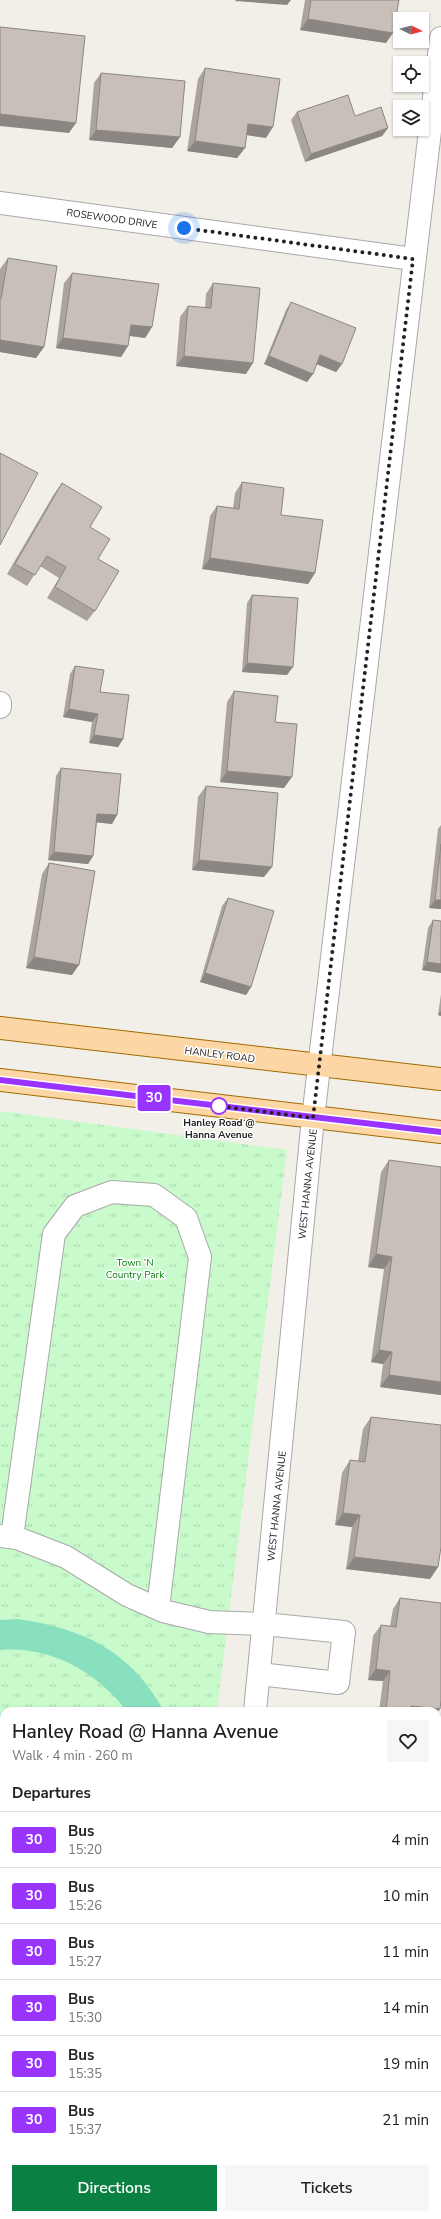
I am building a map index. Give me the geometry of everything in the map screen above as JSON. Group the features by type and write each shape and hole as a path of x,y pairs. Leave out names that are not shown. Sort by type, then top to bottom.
{"main road":[{"name":"HANLEY ROAD","path":"0,1028 441,1079"},
{"path":"0,1080 441,1132"}],"street":[{"name":"WEST HANNA AVENUE","path":"255,1707 313,1118 413,259 441,38"},
{"name":"ROSEWOOD DRIVE","path":"0,203 413,259"},
{"path":"158,1608 200,1257 186,1218 154,1195 112,1192 75,1206 54,1234 6,1536 66,1557 128,1595 158,1608 209,1622 264,1624 344,1632 338,1683 259,1674"}],"green space":[{"name":"Town ’N Country Park","path":"0,1111 287,1150 217,1707 0,1707"},
{"path":"18,1619 42,1623 84,1636 103,1646 136,1672 151,1690 162,1707 124,1707 101,1684 71,1664 55,1657 37,1652 0,1650 0,1620"}],"building":[{"path":"311,0 399,0 397,12 393,12 393,33 308,19"},
{"path":"0,27 85,36 76,123 0,114"},
{"path":"205,68 280,79 273,127 248,124 245,148 195,141"},
{"path":"101,73 185,81 180,137 96,130"},
{"path":"348,95 355,116 381,107 388,128 311,154 297,112"},
{"path":"8,258 57,266 44,347 0,340 0,299"},
{"path":"72,273 159,284 152,327 131,325 128,346 63,338"},
{"path":"213,283 260,288 253,363 184,356 188,306 211,308"},
{"path":"291,302 356,328 342,364 320,355 313,374 269,356"},
{"path":"0,453 38,473 0,545"},
{"path":"242,482 284,488 281,515 323,520 315,573 210,558 217,506 239,509"},
{"path":"62,483 102,507 90,527 110,539 98,559 119,571 95,611 55,587 66,567 47,556 35,575 15,564"},
{"path":"252,595 298,598 293,667 247,663"},
{"path":"75,666 104,670 100,692 129,695 123,739 94,735 98,714 69,709"},
{"path":"234,691 278,696 275,722 297,724 292,777 227,771"},
{"path":"61,768 121,774 117,815 97,814 93,856 54,852"},
{"path":"206,786 278,793 272,867 199,860"},
{"path":"441,844 441,900 435,900"},
{"path":"49,863 95,871 79,965 34,957"},
{"path":"228,898 274,911 251,987 205,973"},
{"path":"433,920 441,921 441,964 427,962"},
{"path":"389,1160 441,1167 441,1382 389,1375 392,1352 379,1350 392,1257 376,1254"},
{"path":"371,1417 441,1425 441,1547 438,1567 354,1557 360,1515 343,1513 350,1460 365,1462"},
{"path":"400,1598 441,1603 440,1707 386,1707 390,1671 376,1669 381,1625 396,1627"}],"bus line":[{"name":"30","path":"0,1080 441,1132"}],"place":[{"name":"Hanley Road @ Hanna Avenue","path":"219,1106"}],"route":[{"path":"184,228 413,259 313,1118 219,1106"}]}
